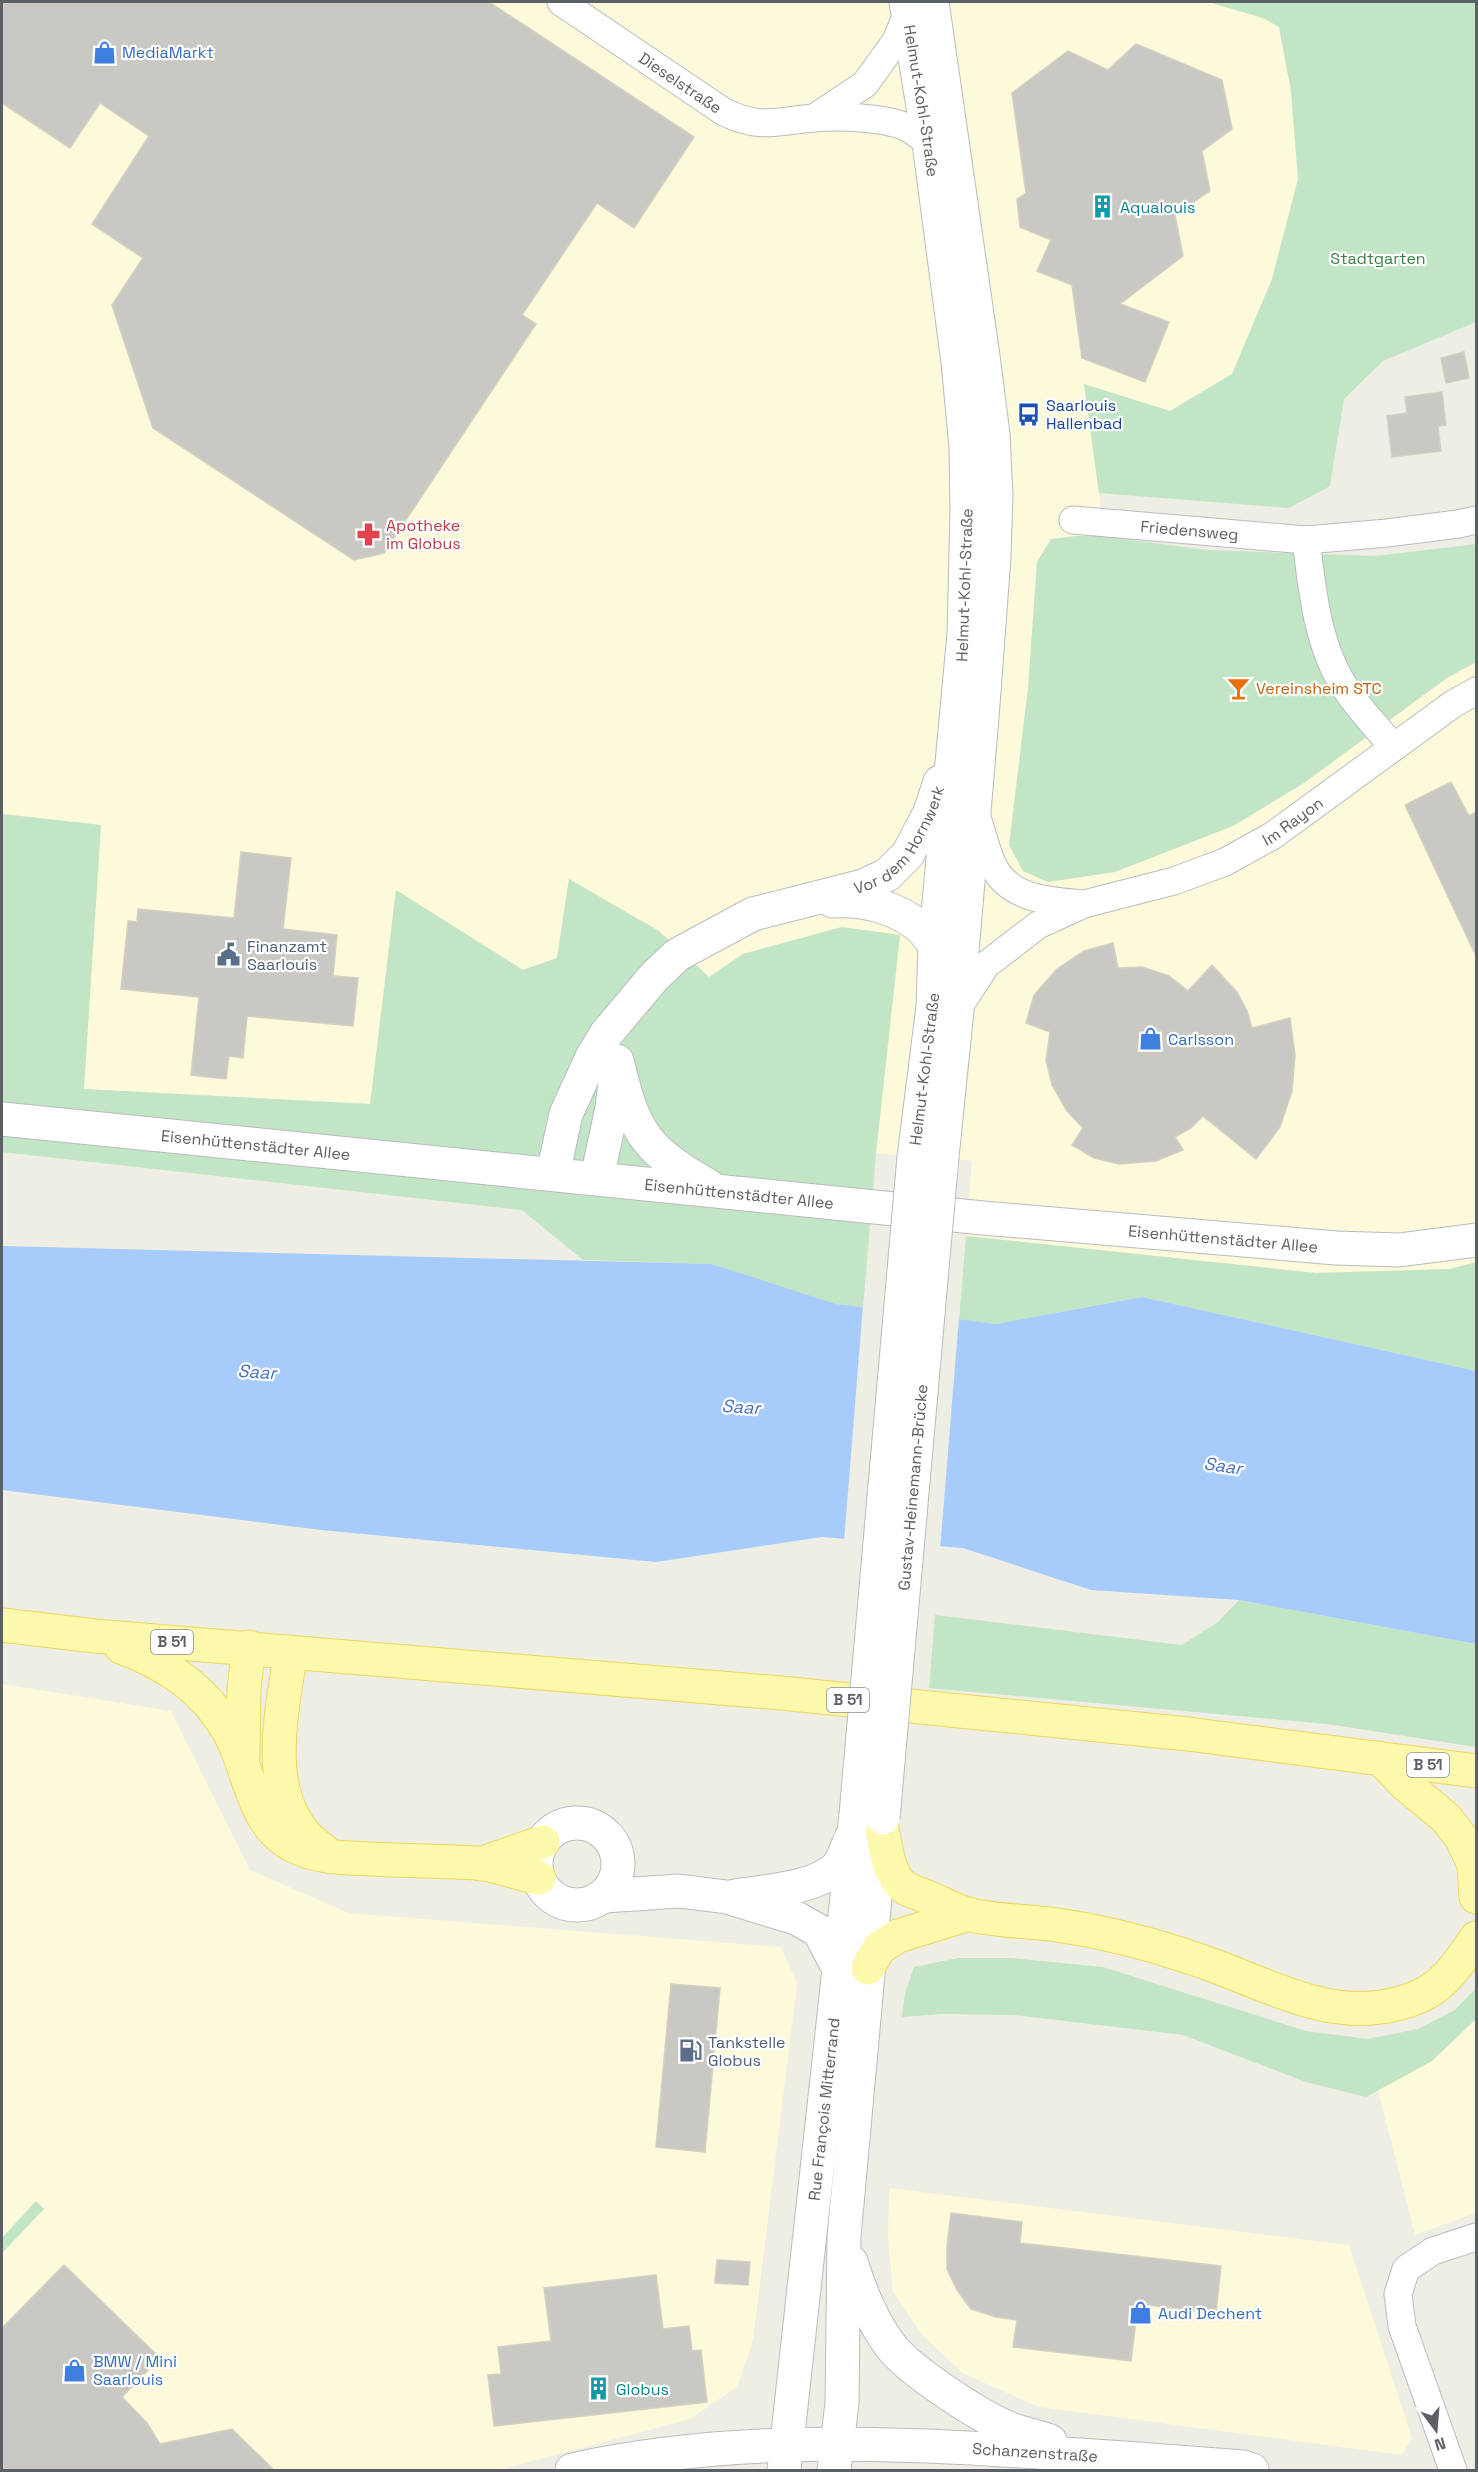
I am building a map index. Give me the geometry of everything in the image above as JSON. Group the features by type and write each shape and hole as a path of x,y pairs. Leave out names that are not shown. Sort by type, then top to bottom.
{"main road":[{"name":"B 51","path":"2,1625 94,1636 249,1647 781,1693 1188,1734 1476,1771"},
{"path":"94,1636 149,1657 181,1676 208,1702 229,1732 243,1761 262,1814 275,1833 296,1847 338,1858 480,1864 539,1878"},
{"path":"243,1761 244,1688 249,1647"},
{"path":"291,1652 280,1721 281,1783 287,1806 301,1830 311,1842 338,1858"},
{"path":"1380,1758 1406,1785 1446,1818 1475,1855 1476,1897"},
{"path":"869,1823 892,1871 903,1887 969,1914 1058,1925 1133,1940 1199,1960 1304,1999 1350,2009 1380,2007 1410,2001 1430,1991 1446,1980 1476,1937"},
{"path":"480,1864 543,1842"},
{"path":"854,1968 898,1936 969,1914"}],"street":[{"name":"Dieselstraße","path":"561,2 724,112 744,121 766,124 814,118 875,120 906,127 929,143"},
{"name":"Dieselstraße","path":"814,118 865,84 896,42 915,6"},
{"name":"Helmut-Kohl-Straße","path":"915,6 940,64 983,356 993,434 996,496 994,558 957,1010 928,1157"},
{"name":"Helmut-Kohl-Straße","path":"915,6 929,143 958,362 966,447 966,576 956,735 935,945 928,1157"},
{"name":"Friedensweg","path":"1073,520 1306,540 1446,526 1476,520"},
{"path":"1306,540 1312,590 1330,656 1343,684 1393,747"},
{"name":"Im Rayon","path":"957,1010 986,965 1011,943 1038,925 1084,904 1174,882 1225,862 1272,836 1453,704 1476,691"},
{"name":"Vor dem Hornwerk","path":"553,1174 566,1114 592,1057 606,1034 654,977 677,956 753,914 863,886 887,875 908,854 930,812 956,735"},
{"name":"Im Rayon","path":"974,807 995,870 1009,885 1021,893 1042,900 1084,904"},
{"name":"Vor dem Hornwerk","path":"801,902 852,900 889,908 920,927 935,945"},
{"path":"597,1178 612,1107 620,1019"},
{"path":"617,1062 630,1109 647,1140 672,1163 714,1190"},
{"name":"Eisenhüttenstädter Allee","path":"2,1119 983,1218 1336,1248 1399,1250 1476,1240"},
{"name":"Gustav-Heinemann-Brücke","path":"869,1823 928,1157"},
{"path":"604,1896 612,1886 617,1874 618,1861 615,1848 608,1838 599,1829 587,1824 575,1823 551,1833 543,1842 536,1866 539,1878 551,1896 572,1905 583,1905 604,1896 680,1891 727,1898 796,1918 819,1931 854,1968"},
{"path":"727,1898 809,1883 826,1875 838,1866 869,1823"},
{"name":"Rue François Mitterrand","path":"785,2458 854,1968 869,1823"},
{"path":"618,1861 680,1891"},
{"name":"Rue François Mitterrand","path":"836,2457 842,2403 844,2236 854,1968"},
{"path":"844,2236 860,2291 890,2345 900,2356 960,2402 1006,2427 1095,2455"},
{"path":"1453,2470 1402,2325 1398,2294 1406,2269 1433,2251 1476,2236"},
{"name":"Schanzenstraße","path":"572,2470 725,2447 785,2458 836,2457 888,2444 1095,2455 1243,2467 1252,2470"}],"shaded area":[{"path":"2,2 1208,2 1263,18 1279,27 1291,91 1298,179 1272,279 1232,374 1170,411 1084,384 1099,493 1102,536 1052,539 1037,562 1028,688 1447,678 1476,662 1476,1262 1450,1269 1316,1273 966,1236 972,1161 876,1153 900,935 842,927 743,954 709,977 659,931 569,879 557,958 523,970 396,891 371,1104 83,1089 101,825 2,814"},
{"path":"2,1684 171,1711 250,1870 349,1913 781,1947 797,1983 753,2341 737,2387 690,2419 499,2470 2,2470 2,2253 44,2209 35,2202 2,2238"},
{"path":"1476,2019 1476,2213 1415,2235 1378,2090 1432,2061"},
{"name":"Audi Dechent","path":"889,2188 1349,2245 1412,2438 1402,2455 1039,2407 964,2374 922,2335 893,2292 888,2239"}],"green space":[{"name":"Stadtgarten","path":"1208,2 1476,2 1476,322 1383,361 1344,399 1330,486 1289,508 1099,493 1084,384 1170,411 1232,374 1272,279 1298,179 1291,91 1279,27 1263,18"},
{"path":"1102,536 1206,550 1376,556 1476,544 1476,662 1447,678 1304,783 1233,826 1115,872 1048,882 1023,871 1009,845 1028,688 1037,562 1051,539"},
{"path":"2,814 101,825 84,1089 370,1104 396,890 523,970 557,958 569,879 659,931 709,977 743,954 842,927 900,935 876,1153 863,1308 835,1304 712,1264 583,1260 522,1210 2,1152"},
{"path":"966,1236 1316,1273 1450,1269 1476,1262 1476,1371 1142,1297 996,1324 959,1320"},
{"path":"1239,1600 1476,1644 1476,1747 1327,1724 929,1688 935,1615 1182,1645 1218,1622"},
{"path":"958,1958 1011,1958 1103,1967 1306,2031 1368,2039 1418,2029 1455,2010 1476,1988 1476,2019 1432,2061 1366,2097 1306,2082 1183,2035 1013,2015 942,2014 902,2017 905,1993 914,1967"},
{"path":"36,2201 44,2209 2,2253 2,2238"}],"water":[{"name":"Saar","path":"2,1246 712,1264 836,1304 996,1324 1142,1297 1476,1371 1476,1644 1239,1600 1091,1590 963,1548 822,1537 656,1562 321,1530 2,1490"}],"pier":[{"path":"863,1305 959,1317 940,1550 844,1542"}],"building":[{"path":"2,2 489,2 694,137 634,228 597,203 522,315 536,324 384,553 354,560 153,428 112,305 143,258 92,224 149,136 100,103 70,148 2,103"},
{"name":"Aqualouis","path":"1136,44 1222,80 1232,129 1202,151 1210,191 1175,215 1183,256 1120,304 1169,322 1145,382 1082,358 1072,285 1037,271 1051,240 1020,227 1017,199 1026,193 1012,93 1068,51 1108,70"},
{"path":"1464,352 1469,378 1446,383 1441,358"},
{"path":"1442,392 1446,425 1438,426 1441,451 1392,457 1387,416 1407,413 1405,397"},
{"path":"1451,782 1469,816 1476,812 1476,956 1405,805"},
{"name":"Finanzamt Saarlouis","path":"241,852 291,858 283,929 337,935 333,976 358,978 353,1026 247,1016 243,1058 229,1056 226,1079 191,1075 199,997 121,989 128,921 137,922 138,909 234,918"},
{"path":"1113,943 1118,968 1142,967 1169,976 1188,991 1212,965 1237,992 1247,1011 1252,1028 1290,1018 1295,1055 1292,1091 1280,1127 1256,1159 1203,1116 1191,1128 1175,1137 1183,1150 1156,1161 1119,1164 1094,1158 1072,1145 1083,1128 1067,1111 1052,1085 1046,1060 1050,1032 1026,1023 1034,995 1057,969 1084,951"},
{"path":"671,1984 720,1988 705,2152 656,2147"},
{"path":"951,2213 1022,2222 1020,2243 1221,2266 1216,2313 1138,2304 1131,2361 1013,2347 1017,2320 996,2317 971,2309 957,2290 947,2269"},
{"path":"717,2260 750,2262 748,2285 715,2283"},
{"name":"BMW / Mini Saarlouis","path":"64,2265 160,2358 122,2397 147,2423 160,2444 232,2429 274,2470 2,2470 2,2328"},
{"path":"656,2275 663,2329 689,2326 692,2351 701,2350 707,2402 494,2426 488,2375 501,2374 498,2347 551,2341 544,2288"}],"place":[{"name":"MediaMarkt","path":"104,52"},
{"name":"Aqualouis","path":"1102,207"},
{"name":"Saarlouis Hallenbad","path":"1028,414"},
{"name":"Apotheke im Globus","path":"368,534"},
{"name":"Vereinsheim STC","path":"1238,688"},
{"name":"Finanzamt Saarlouis","path":"229,955"},
{"name":"Carlsson","path":"1150,1039"},
{"name":"Tankstelle Globus","path":"690,2051"},
{"name":"Audi Dechent","path":"1140,2313"},
{"name":"BMW / Mini Saarlouis","path":"75,2370"},
{"name":"Globus","path":"598,2389"}]}
